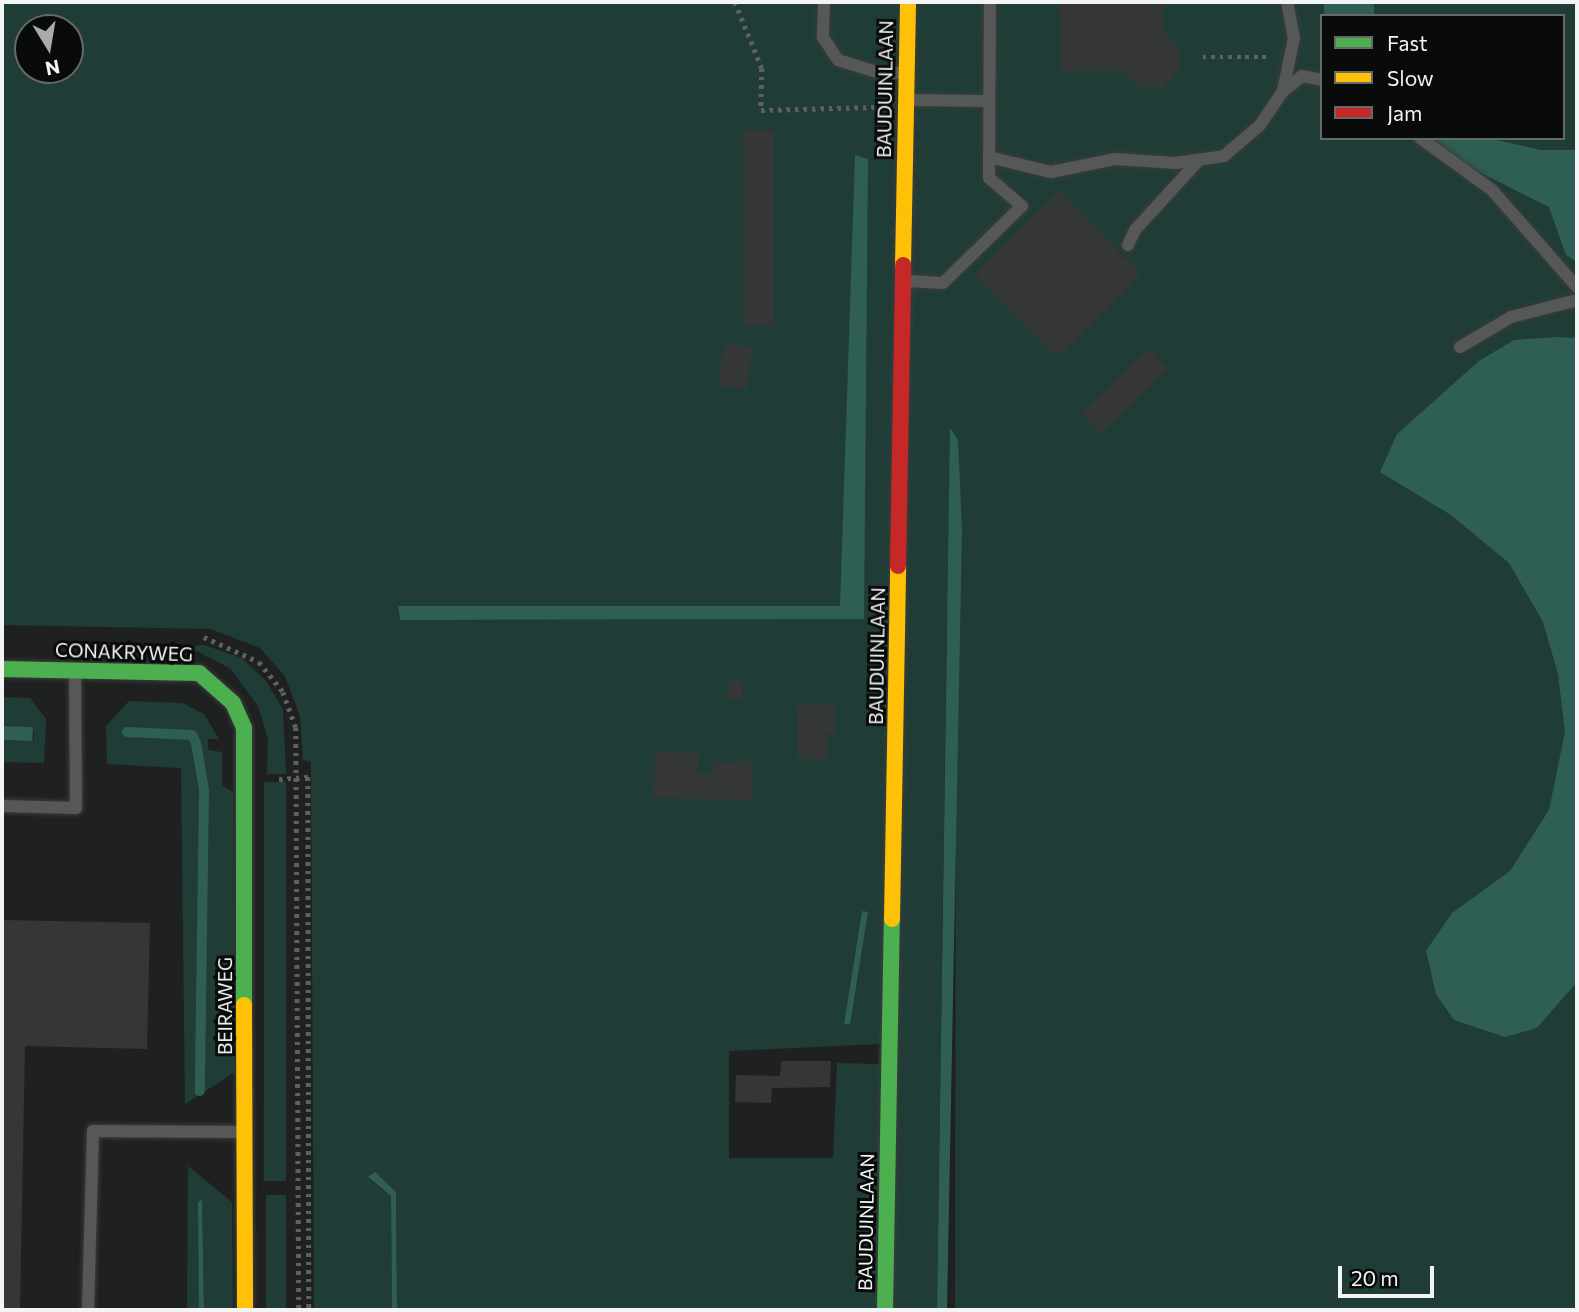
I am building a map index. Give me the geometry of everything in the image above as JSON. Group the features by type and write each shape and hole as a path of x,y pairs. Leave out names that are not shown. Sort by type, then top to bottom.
{"street":[{"name":"BAUDUINLAAN","path":"885,1310 908,2"},
{"name":"CONAKRYWEG","path":"2,669 199,673 233,703"},
{"name":"BEIRAWEG","path":"233,703 244,728 245,1310"}],"lane":[{"path":"824,2 822,37 838,60 880,73 907,73"},
{"path":"904,281 943,283 1022,206 989,178 990,2"},
{"path":"1283,91 1294,38 1287,2"},
{"path":"989,157 1051,172 1115,159 1199,160 1224,156 1260,125 1283,91 1302,76 1320,79"},
{"path":"906,104 989,101"},
{"path":"1423,140 1492,190 1577,287"},
{"path":"1128,244 1135,230 1199,160"},
{"path":"1460,347 1511,317 1577,300"},
{"path":"2,806 76,808 75,671"},
{"path":"88,1310 93,1131 245,1132"}],"path":[{"path":"735,2 762,68 761,110 906,104"},
{"path":"1203,57 1290,57"}],"shaded area":[{"path":"2,2 1577,2 1577,1310 955,1310 956,612 947,612 937,1310 397,1310 396,1192 368,1178 391,1196 392,1310 314,1310 311,762 303,760 300,716 285,676 260,648 211,629 2,625","holes":["398,606 840,606 863,619 400,620","880,1044 879,1064 837,1063 833,1158 729,1158 729,1051"]},
{"path":"1324,2 1374,2 1374,14 1324,14"},
{"path":"1430,140 1498,140 1540,150 1577,150 1577,262 1566,255 1549,207 1469,167"},
{"path":"855,155 868,159 864,619 400,620 398,606 840,606"},
{"path":"1577,338 1577,982 1537,1028 1505,1037 1454,1020 1436,994 1426,951 1452,913 1510,871 1549,810 1565,732 1558,674 1543,622 1509,563 1451,515 1380,472 1397,434 1479,361 1514,340"},
{"path":"950,428 958,440 962,528 947,1310 937,1310"},
{"path":"204,645 242,658 267,682 283,710 286,774 267,774 268,739 258,706 231,669 197,651 158,649"},
{"path":"2,697 30,698 46,719 44,763 2,762 2,740 34,741 33,727 2,726"},
{"path":"129,701 182,703 204,714 219,739 208,739 208,750 222,752 222,785 233,792 235,1072 185,1104 181,768 107,764 106,726"},
{"path":"2,726 33,727 32,741 2,740"},
{"path":"264,782 286,782 286,1181 264,1181"},
{"path":"862,911 868,912 850,1025 844,1024"},
{"path":"188,1166 232,1202 233,1310 204,1310 202,1200 199,1310 187,1310"},
{"path":"375,1172 396,1192 397,1310 392,1310 391,1196 368,1177"},
{"path":"266,1195 286,1195 286,1310 266,1310"},
{"path":"202,1200 204,1310 199,1310 198,1202"}],"building":[{"path":"1060,2 1163,2 1163,31 1179,48 1179,71 1162,88 1139,87 1121,71 1060,71"},
{"path":"743,131 774,131 774,326 743,326"},
{"path":"1058,191 1141,274 1058,356 975,274"},
{"path":"724,343 753,347 747,390 718,386"},
{"path":"1149,348 1168,368 1100,434 1081,414"},
{"path":"727,681 742,681 742,700 727,700"},
{"path":"798,705 835,705 835,733 826,734 827,759 798,759"},
{"path":"655,752 698,753 698,773 713,774 714,762 753,761 753,800 654,798"},
{"path":"2,920 150,923 147,1049 25,1046 20,1310 2,1310"},
{"path":"781,1061 831,1061 830,1087 772,1088 771,1103 735,1102 736,1075 780,1076"}],"waterway":[{"path":"127,732 192,735 196,743 204,790 200,1091"}],"traffic: fast":[{"path":"2,669 199,673 233,703 244,728 244,1005"},
{"path":"885,1310 892,919"}],"traffic: slow":[{"path":"903,265 908,2"},
{"path":"892,919 898,566"},
{"path":"244,1005 245,1310"}],"traffic: jam":[{"path":"898,566 903,265"}]}
